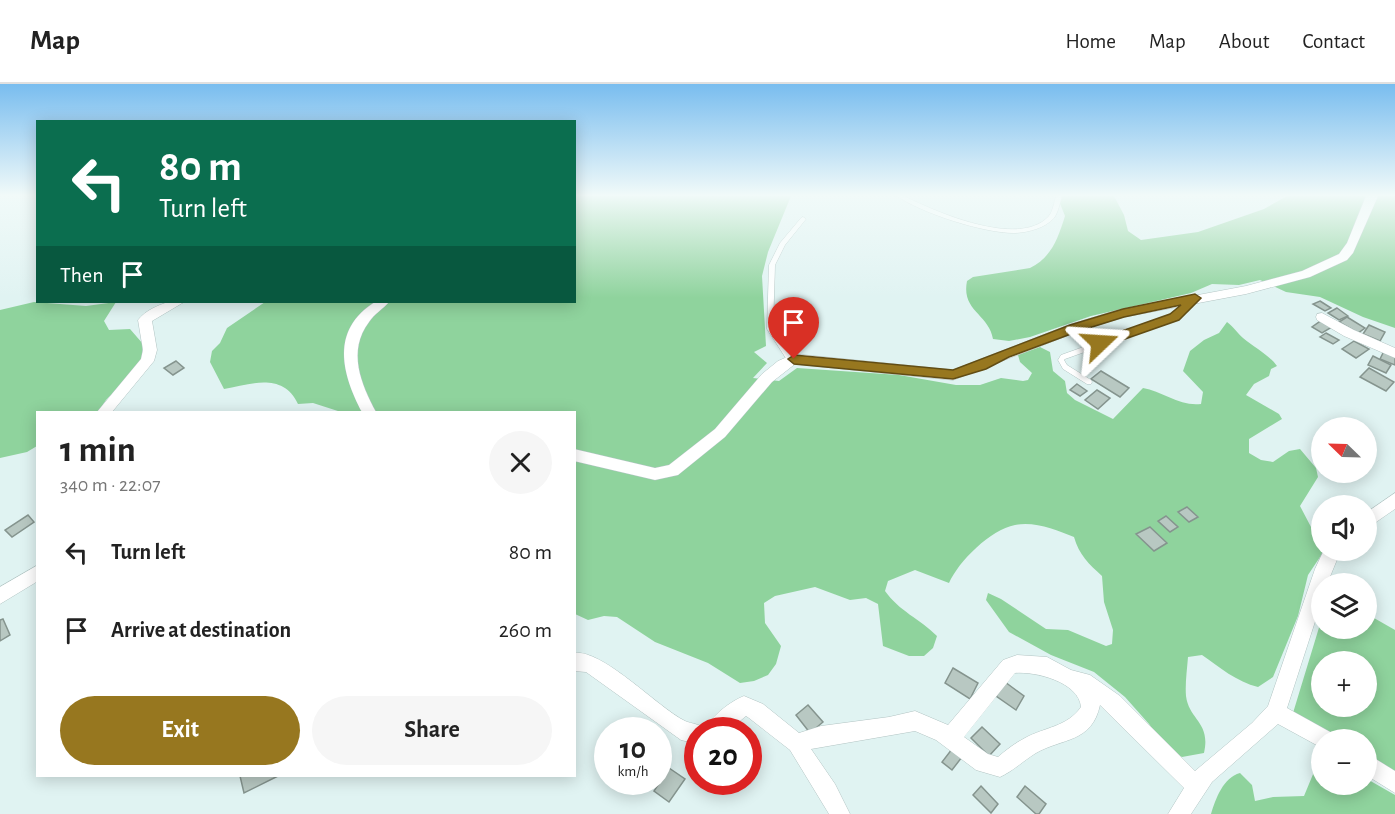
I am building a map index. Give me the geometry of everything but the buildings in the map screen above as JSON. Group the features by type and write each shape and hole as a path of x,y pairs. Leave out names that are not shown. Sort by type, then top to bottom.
{"street":[{"path":"576,455 656,474 673,471 720,433 767,378 783,364 791,361 953,375 1074,328 1123,313 1246,290 1306,274 1343,257 1352,245 1357,230"},
{"path":"105,411 147,362 150,350 145,320 153,313 176,303"},
{"path":"369,411 353,378 351,346 353,335 375,306 380,303"},
{"path":"1322,317 1349,333 1395,353"},
{"path":"1377,514 1395,500"},
{"path":"1178,814 1195,785 1220,761 1261,730 1276,712 1327,561"},
{"path":"0,596 36,573"},
{"path":"576,662 592,665 684,731"},
{"path":"943,734 956,732 985,693 1013,664 1047,666 1074,680 1083,681 1113,703 1195,785"},
{"path":"797,743 821,736 889,728 909,721 926,725 943,734 973,757 993,766 1000,766 1031,745 1068,734 1079,726 1092,705 1090,699 1074,680"},
{"path":"731,717 744,705 756,711 797,743 828,790 840,814"},
{"path":"1276,712 1311,732"},
{"path":"1377,771 1395,783"}],"lane":[{"path":"791,361 770,329 772,265 782,244 794,230"},
{"path":"1010,230 1035,230"},
{"path":"1089,382 1065,367 1061,360 1063,357 1174,317 1195,298"}],"green space":[{"path":"576,230 777,230 762,276 766,346 754,352 767,363 753,378 779,381 797,368 899,375 956,385 980,385 1001,378 1023,381 1028,380 1032,373 1020,362 1018,355 1040,347 1050,352 1053,371 1065,381 1067,393 1075,400 1113,419 1143,388 1186,403 1201,404 1203,392 1183,371 1190,351 1204,340 1219,333 1227,322 1277,366 1271,369 1269,376 1254,384 1246,395 1279,414 1282,419 1249,439 1249,453 1261,460 1273,462 1289,451 1300,449 1311,462 1311,483 1314,483 1300,506 1311,527 1311,561 1317,561 1308,575 1298,616 1273,677 1258,687 1236,678 1202,655 1188,657 1186,696 1191,711 1205,734 1204,753 1182,757 1166,748 1125,697 1094,672 1051,655 1009,632 986,600 988,593 1046,629 1068,630 1106,646 1112,644 1113,630 1104,602 1102,576 1082,554 1074,537 1030,524 1005,528 986,540 960,565 949,583 915,570 888,581 885,591 891,598 937,636 933,648 924,656 909,656 883,646 878,604 866,598 850,600 815,587 775,596 764,603 765,623 781,646 776,664 768,675 754,681 740,683 708,663 655,642 617,617 604,616 588,620 576,614 576,411 338,411 313,403 298,404 284,387 275,384 255,383 224,389 210,362 212,351 220,343 227,328 264,303 576,303"},
{"path":"1060,230 1128,230 1141,240 1204,230 1395,230 1395,328 1363,317 1320,297 1286,292 1260,280 1239,285 1212,284 1191,293 1091,316 1030,337 1009,341 993,339 986,324 968,299 967,281 973,277 1030,268 1038,264 1049,253"},
{"path":"34,302 86,306 115,303 104,321 109,330 130,329 143,344 141,363 99,411 36,411 36,447 27,452 0,458 0,310"},
{"path":"1377,620 1395,630 1395,771 1377,761 1377,729 1321,729 1293,713 1311,654 1311,717 1377,717 1377,651 1312,651 1316,639 1377,639"},
{"path":"1240,773 1252,785 1255,801 1273,797 1304,796 1311,779 1311,795 1377,795 1377,785 1395,795 1395,814 1211,814 1225,784"}],"route":[{"path":"794,359 953,375 1074,328 1123,313 1195,298 1174,317 1100,343"}]}
